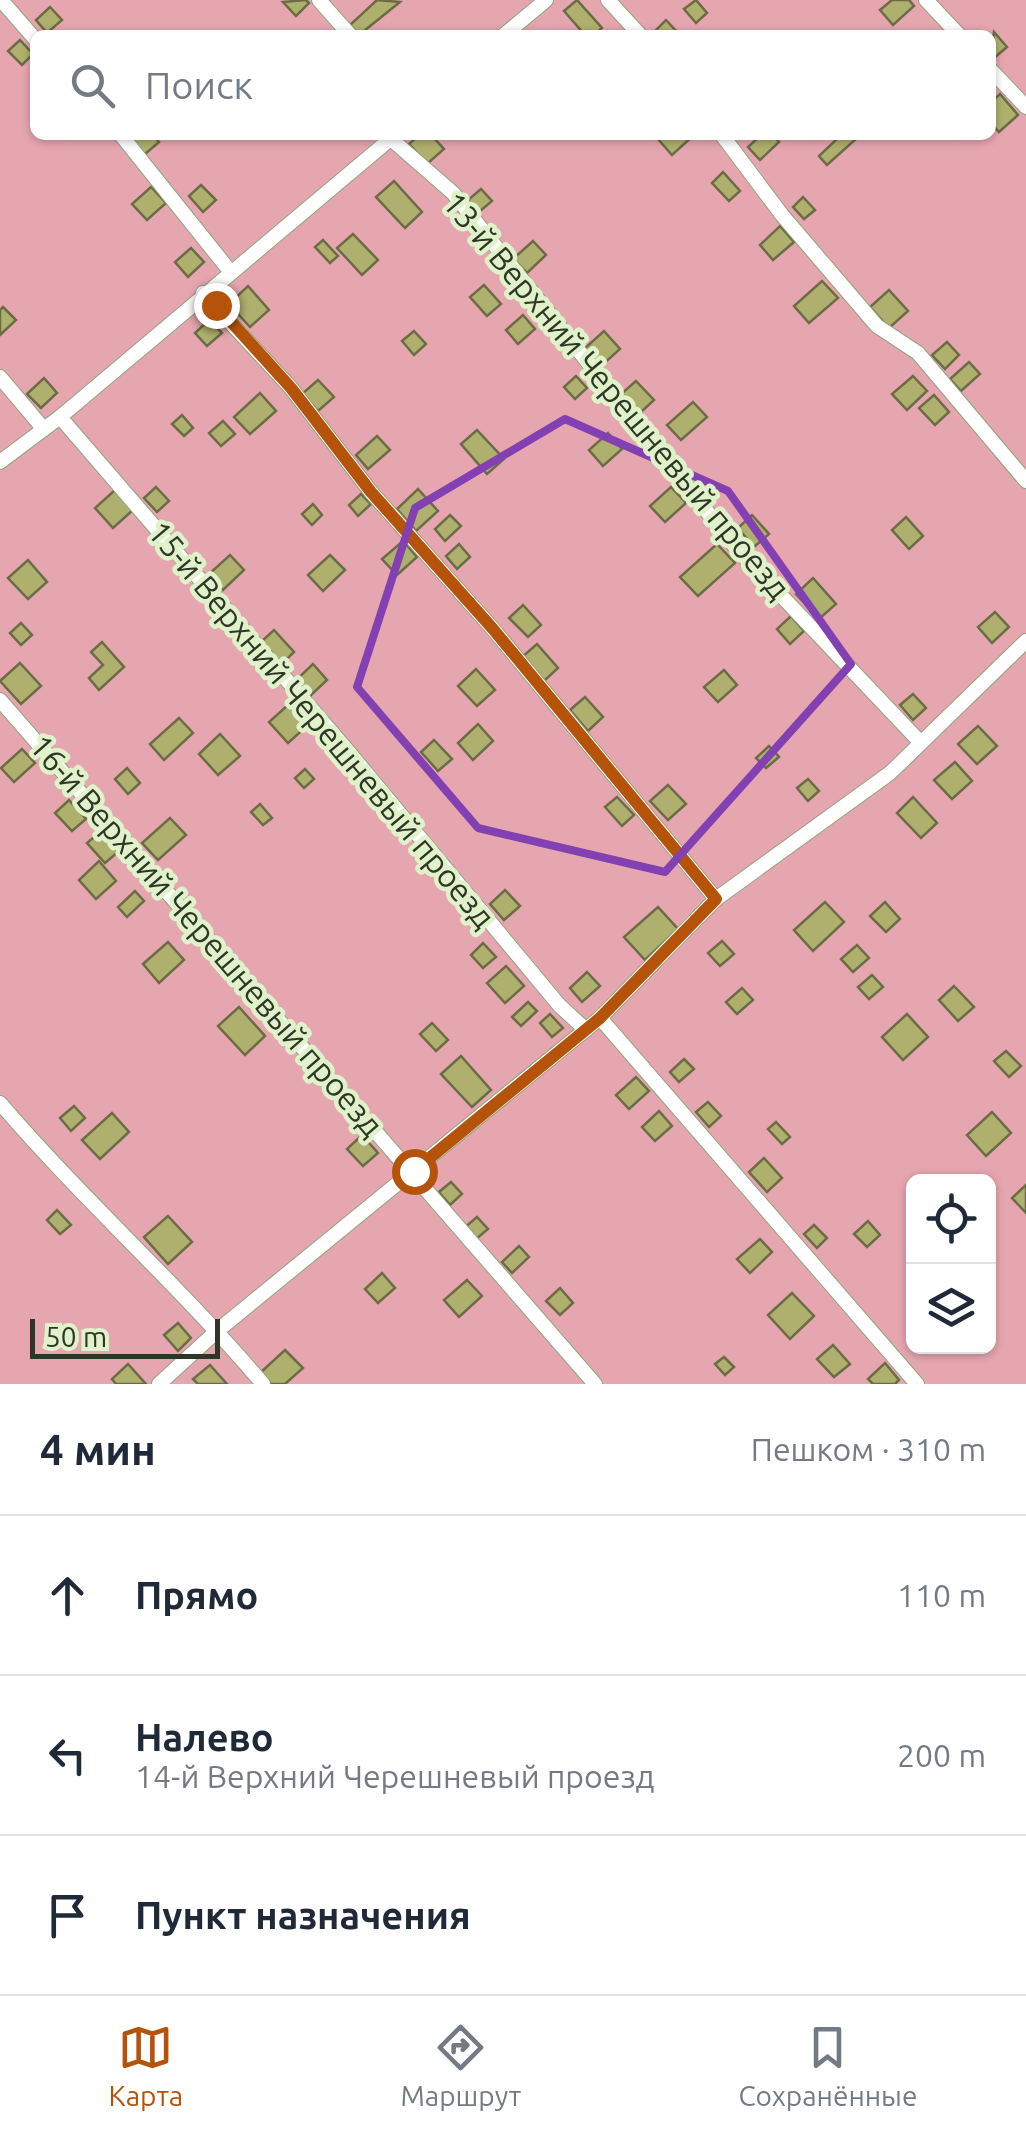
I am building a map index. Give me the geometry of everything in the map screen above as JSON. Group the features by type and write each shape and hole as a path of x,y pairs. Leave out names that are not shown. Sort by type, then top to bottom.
{"lane":[{"path":"1,0 30,32"},
{"path":"319,0 346,30"},
{"path":"510,30 546,0"},
{"path":"608,0 635,30"},
{"path":"926,0 954,30"},
{"path":"996,75 1026,107"},
{"path":"125,140 230,270"},
{"path":"0,462 60,417 230,270 389,140"},
{"name":"13-й Верхний Черешневый проезд","path":"396,140 453,193 736,548 921,743"},
{"path":"726,140 782,215 877,326 918,353 1026,481"},
{"path":"203,293 291,388 371,492 493,629 716,899"},
{"path":"0,377 42,427"},
{"name":"15-й Верхний Черешневый проезд","path":"60,417 347,750 559,1006 586,1030"},
{"path":"168,1381 218,1331 600,1018 716,899 890,774 1026,641"},
{"name":"16-й Верхний Черешневый проезд","path":"0,700 414,1171 595,1384"},
{"path":"600,1018 917,1384"},
{"path":"0,1103 94,1208 218,1331 262,1384"}],"highlighted area":[{"path":"565,419 728,491 851,664 665,872 478,828 357,687 415,508"}],"shaded area":[{"path":"0,0 1026,0 1026,1384 0,1384"}],"building":[{"path":"377,0 400,2 365,30 354,30 350,25"},
{"path":"577,0 602,28 581,30 564,11"},
{"path":"696,0 707,13 696,23 684,9"},
{"path":"892,0 909,0 914,6 893,25 880,10"},
{"path":"283,2 309,3 296,16"},
{"path":"50,7 62,20 44,30 36,20"},
{"path":"666,20 675,30 656,30"},
{"path":"996,34 1007,47 996,56"},
{"path":"20,40 30,51 30,57 22,65 8,51"},
{"path":"1000,94 1018,115 999,132 996,129 996,98"},
{"path":"133,140 157,140 159,142 144,155"},
{"path":"413,140 436,140 444,149 427,164 409,144"},
{"path":"659,140 688,140 672,155"},
{"path":"756,140 779,142 760,160 748,147"},
{"path":"836,140 855,140 827,165 819,156"},
{"path":"723,172 740,191 729,201 712,183"},
{"path":"394,181 422,212 405,228 376,197"},
{"path":"201,185 216,200 203,212 189,196"},
{"path":"151,187 166,203 147,220 132,204"},
{"path":"481,189 492,201 479,212 468,200"},
{"path":"803,197 815,210 804,219 793,207"},
{"path":"780,226 794,242 773,260 760,245"},
{"path":"353,234 378,260 362,275 337,248"},
{"path":"323,240 338,256 330,263 315,247"},
{"path":"533,241 546,255 527,273 513,259"},
{"path":"191,248 204,262 188,277 175,262"},
{"path":"822,281 838,298 809,323 794,306"},
{"path":"484,285 501,304 487,316 470,297"},
{"path":"248,286 269,310 250,327 229,304"},
{"path":"889,290 908,311 889,328 870,307"},
{"path":"3,307 16,320 0,335 0,310"},
{"path":"523,315 535,329 518,344 506,330"},
{"path":"209,320 222,333 207,346 195,333"},
{"path":"414,331 426,344 414,355 402,341"},
{"path":"604,331 620,349 600,367 584,349"},
{"path":"947,342 959,355 945,369 932,355"},
{"path":"969,362 980,374 961,391 950,379"},
{"path":"576,376 587,388 575,399 564,387"},
{"path":"913,376 927,391 907,410 892,394"},
{"path":"44,378 57,393 41,408 27,394"},
{"path":"318,380 334,397 318,411 302,394"},
{"path":"636,381 654,400 639,414 621,394"},
{"path":"260,393 276,411 250,434 234,417"},
{"path":"934,395 949,412 935,425 919,408"},
{"path":"693,402 707,417 681,440 667,425"},
{"path":"182,415 193,428 184,436 172,424"},
{"path":"223,421 235,434 221,446 209,433"},
{"path":"477,430 504,459 487,474 461,444"},
{"path":"608,433 622,449 603,466 589,450"},
{"path":"377,436 390,450 368,469 356,455"},
{"path":"156,487 169,501 157,512 144,498"},
{"path":"671,487 686,503 665,522 650,506"},
{"path":"418,489 438,511 416,531 397,509"},
{"path":"115,490 133,510 113,528 95,508"},
{"path":"361,494 371,504 358,516 349,505"},
{"path":"313,504 322,515 312,525 302,514"},
{"path":"450,515 461,526 445,541 435,529"},
{"path":"752,515 769,534 754,547 738,528"},
{"path":"906,517 923,536 909,549 892,530"},
{"path":"403,541 417,557 397,575 382,559"},
{"path":"459,544 470,557 457,569 446,556"},
{"path":"717,544 735,563 698,596 680,577"},
{"path":"230,555 244,570 223,590 209,574"},
{"path":"330,555 345,570 323,591 308,575"},
{"path":"28,560 47,582 28,599 8,578"},
{"path":"813,578 836,604 819,619 796,594"},
{"path":"523,605 541,625 528,637 509,618"},
{"path":"995,612 1009,627 992,643 978,627"},
{"path":"791,616 804,631 790,644 777,629"},
{"path":"21,623 32,635 21,645 10,633"},
{"path":"274,630 294,652 281,665 261,642"},
{"path":"102,642 124,667 99,690 89,678 103,665 91,652"},
{"path":"537,644 558,668 544,681 522,657"},
{"path":"20,663 41,686 21,704 0,681"},
{"path":"313,664 327,680 308,698 294,682"},
{"path":"476,669 495,690 477,706 458,686"},
{"path":"724,670 737,685 718,702 704,687"},
{"path":"913,694 926,708 913,720 900,705"},
{"path":"585,697 603,717 588,731 570,710"},
{"path":"288,705 307,726 288,743 269,722"},
{"path":"179,718 193,733 164,760 150,744"},
{"path":"478,724 493,741 473,760 458,743"},
{"path":"978,726 997,746 977,764 958,744"},
{"path":"220,734 240,756 218,775 199,754"},
{"path":"434,740 452,759 438,771 421,752"},
{"path":"769,746 779,757 766,768 756,758"},
{"path":"22,749 35,763 14,782 1,768"},
{"path":"955,762 972,781 952,799 934,780"},
{"path":"127,768 140,783 128,794 115,779"},
{"path":"305,769 314,779 304,788 295,778"},
{"path":"808,779 819,791 808,801 797,788"},
{"path":"668,785 686,804 668,820 650,801"},
{"path":"617,797 634,815 622,826 605,807"},
{"path":"913,797 937,823 921,838 897,813"},
{"path":"69,800 86,819 72,831 55,813"},
{"path":"260,804 272,818 263,825 251,812"},
{"path":"170,818 186,835 158,860 142,843"},
{"path":"100,832 118,852 105,863 87,843"},
{"path":"99,861 116,881 96,899 79,880"},
{"path":"505,890 520,906 504,920 490,904"},
{"path":"135,891 144,901 127,917 118,907"},
{"path":"825,902 844,922 813,951 794,930"},
{"path":"885,902 900,919 886,932 870,916"},
{"path":"658,907 678,929 645,960 624,937"},
{"path":"722,941 734,954 720,966 708,953"},
{"path":"168,942 184,960 159,983 143,964"},
{"path":"483,943 496,957 483,968 471,955"},
{"path":"857,945 869,958 853,972 841,959"},
{"path":"506,966 524,986 505,1003 487,983"},
{"path":"587,972 600,986 582,1002 570,988"},
{"path":"872,975 883,987 869,999 858,987"},
{"path":"954,986 974,1007 958,1021 939,1000"},
{"path":"742,988 753,1000 737,1014 726,1002"},
{"path":"528,1002 537,1011 521,1026 512,1017"},
{"path":"239,1007 265,1036 245,1055 218,1026"},
{"path":"550,1014 563,1028 552,1037 540,1023"},
{"path":"907,1014 928,1037 903,1060 882,1037"},
{"path":"432,1023 448,1040 436,1051 420,1034"},
{"path":"1006,1051 1021,1066 1009,1077 994,1061"},
{"path":"461,1056 491,1090 472,1107 441,1074"},
{"path":"684,1059 694,1069 679,1082 670,1072"},
{"path":"636,1077 649,1091 629,1109 616,1095"},
{"path":"708,1102 721,1116 709,1127 696,1112"},
{"path":"74,1106 85,1118 71,1131 60,1118"},
{"path":"659,1111 672,1126 655,1141 642,1127"},
{"path":"992,1112 1011,1133 986,1156 967,1135"},
{"path":"112,1113 129,1132 100,1159 82,1140"},
{"path":"776,1122 790,1137 782,1144 768,1129"},
{"path":"362,1135 378,1153 363,1166 347,1149"},
{"path":"764,1158 782,1178 767,1192 749,1172"},
{"path":"451,1182 462,1194 450,1205 439,1192"},
{"path":"1026,1185 1026,1213 1012,1198"},
{"path":"57,1210 71,1225 60,1234 47,1220"},
{"path":"168,1216 192,1242 168,1264 144,1237"},
{"path":"477,1217 488,1229 475,1240 464,1228"},
{"path":"868,1221 880,1235 867,1247 854,1234"},
{"path":"814,1225 827,1238 817,1248 804,1234"},
{"path":"760,1239 772,1252 750,1273 737,1259"},
{"path":"519,1246 529,1257 512,1273 502,1262"},
{"path":"382,1273 395,1288 378,1303 365,1289"},
{"path":"467,1280 482,1296 459,1317 444,1300"},
{"path":"560,1288 573,1303 560,1315 546,1301"},
{"path":"792,1293 814,1316 790,1339 768,1315"},
{"path":"178,1323 191,1338 178,1351 164,1335"},
{"path":"833,1345 850,1364 834,1377 817,1359"},
{"path":"285,1350 303,1368 285,1384 271,1384 260,1373"},
{"path":"724,1357 734,1367 725,1375 715,1364"},
{"path":"885,1363 899,1380 895,1384 873,1384 868,1379"},
{"path":"128,1364 146,1384 116,1384 112,1379"},
{"path":"210,1365 227,1384 198,1384 193,1379"}],"route":[{"path":"216,305 291,388 371,492 493,629 716,899 600,1018 414,1171"}]}
